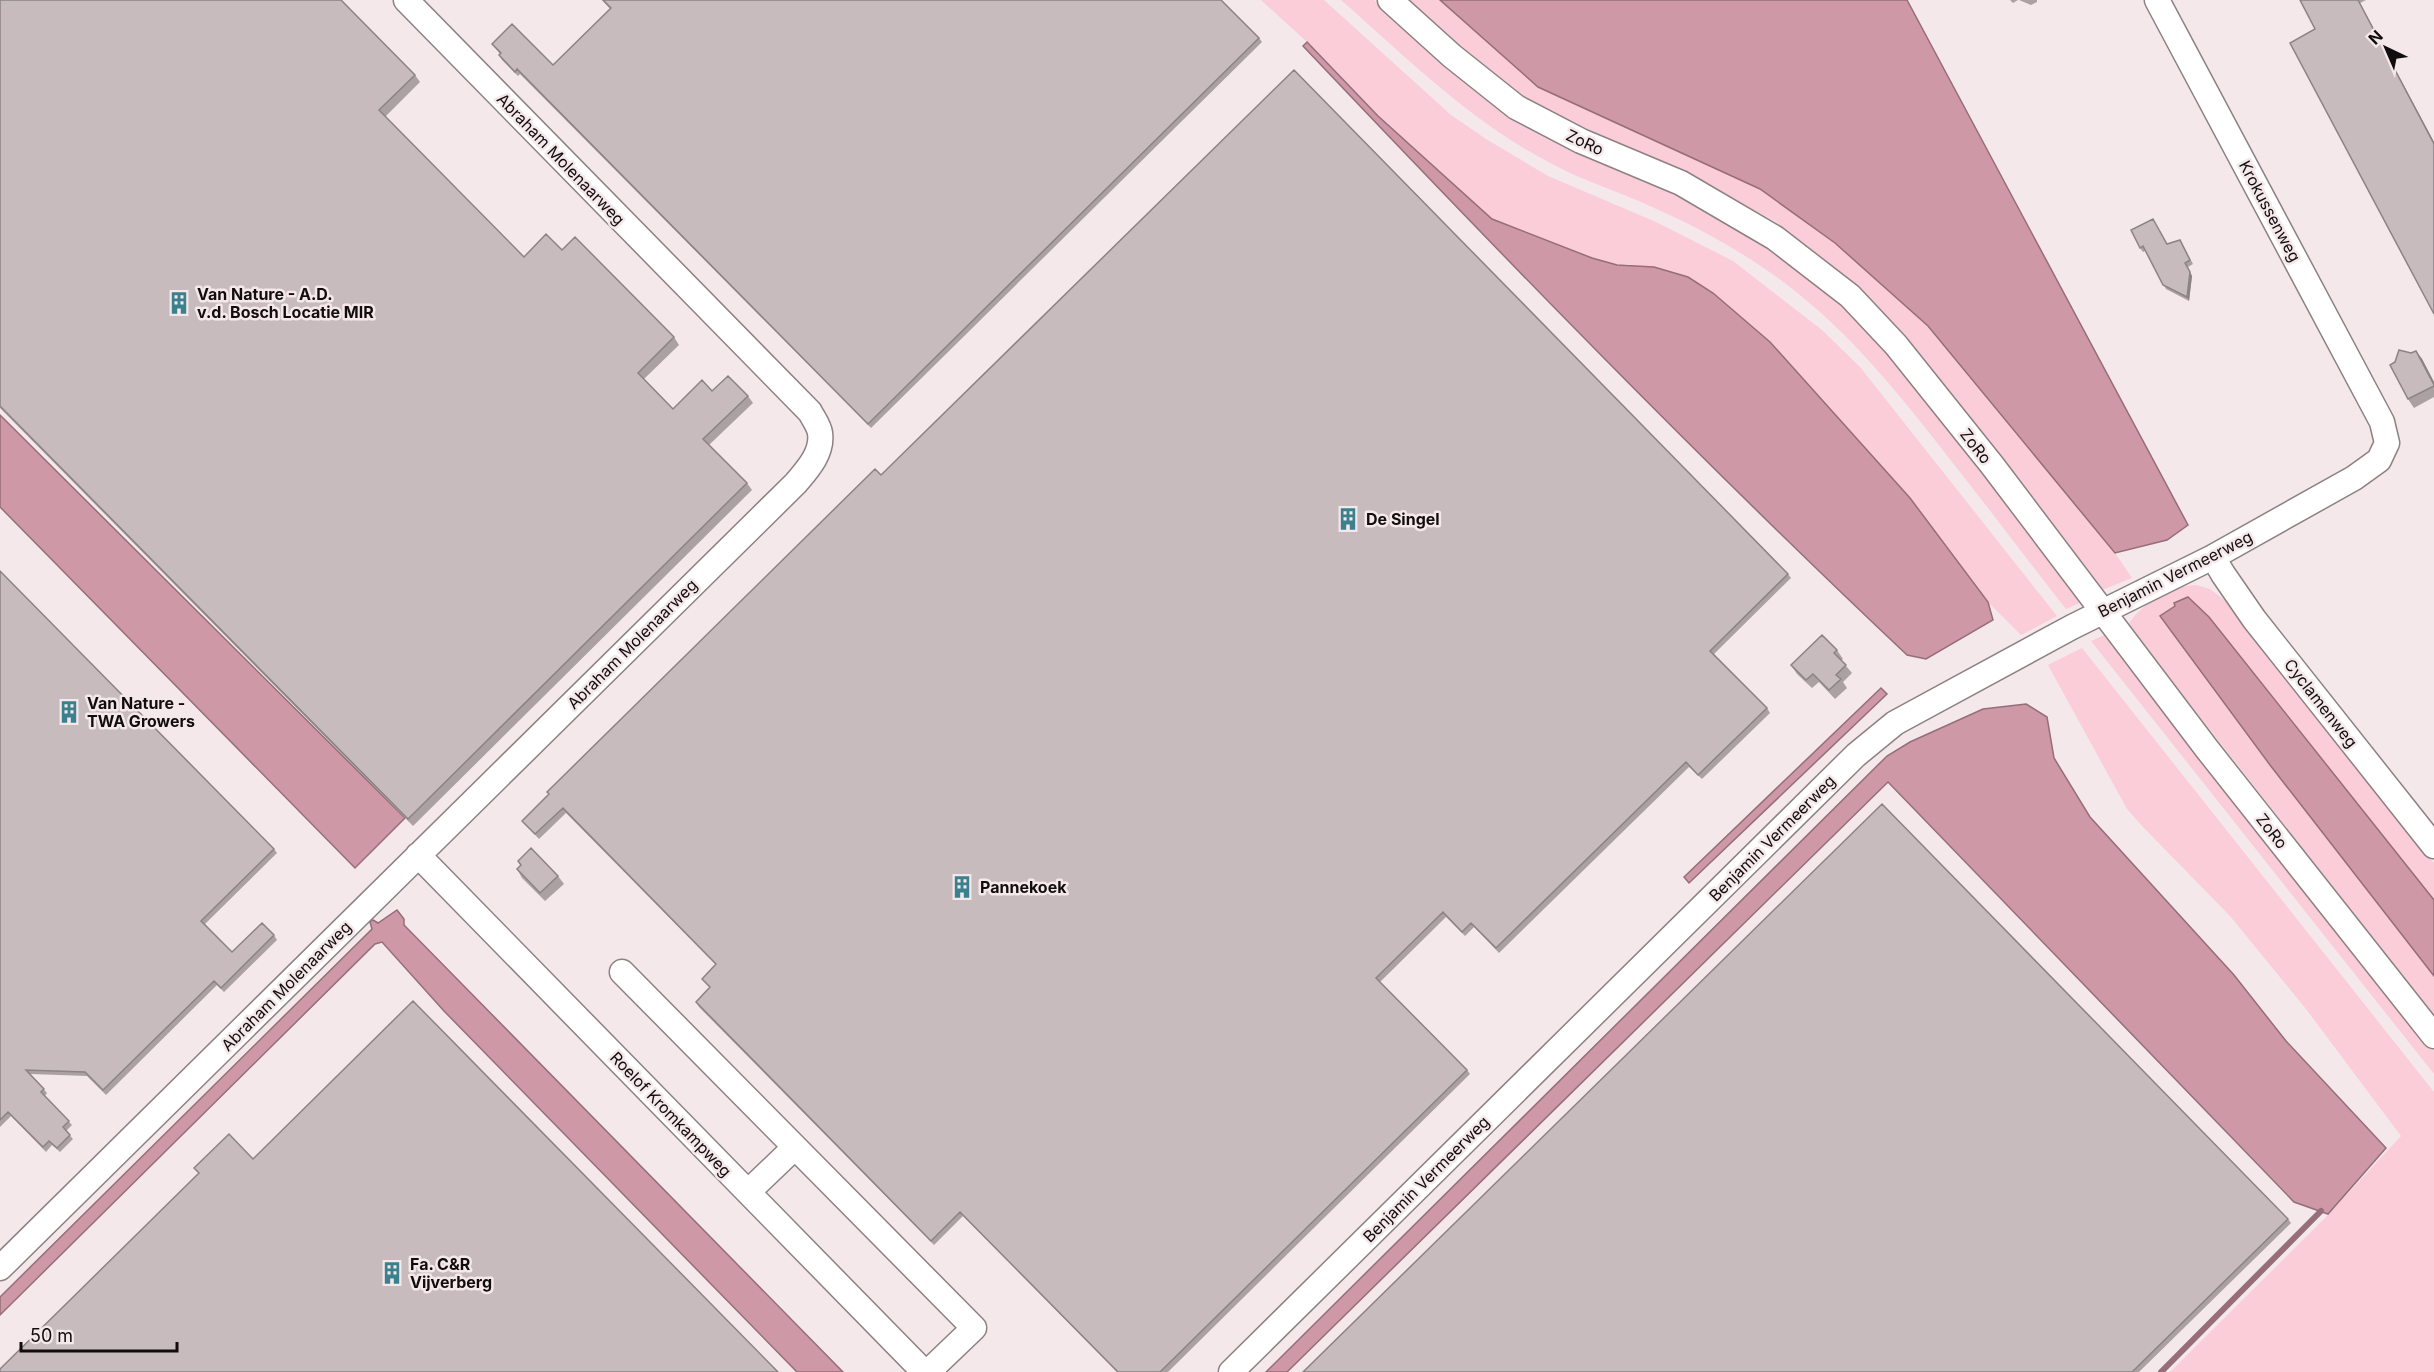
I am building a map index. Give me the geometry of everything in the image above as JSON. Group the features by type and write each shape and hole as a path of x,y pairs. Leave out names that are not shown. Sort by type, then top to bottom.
{"street":[{"name":"Abraham Molenaarweg","path":"0,1268 795,483 808,469 819,451 820,432 810,412 406,0"},
{"name":"ZoRo","path":"1390,0 1452,56 1516,107 1581,141 1681,183 1775,238 1850,296 1896,345 1949,411 2102,613 2434,1036"},
{"name":"Krokussenweg","path":"2157,0 2382,423"},
{"name":"Benjamin Vermeerweg","path":"1232,1372 1856,755 1895,723 2213,556 2354,478 2379,460 2387,443 2382,423"},
{"name":"Cyclamenweg","path":"2213,556 2254,619 2434,846"},
{"name":"Roelof Kromkampweg","path":"418,855 926,1372"},
{"path":"622,972 974,1328 926,1372"},
{"path":"748,1192 795,1147"}],"shaded area":[{"path":"1261,0 1324,0 1451,115 1486,139 1548,176 1656,222 1733,261 1822,330 1860,367 2057,616 2021,635 1988,602 1910,498 1770,342 1629,264 1617,265 1592,258 1492,219 1378,116 1307,42"},
{"path":"1341,0 1374,0 1437,56 1695,200 1813,271 1894,354 2082,602 2066,609 1896,392 1854,345 1807,301 1751,260 1703,231 1566,171 1524,149 1442,89"},
{"path":"1409,0 1440,0 1538,87 1760,189 1835,243 1928,326 2115,553 2132,578 2102,590 1955,398 1861,290 1775,221 1674,169 1527,101"},
{"path":"1440,0 1907,0 2188,525 2167,540 2115,553 1928,326 1835,243 1760,189 1538,87"},
{"path":"1307,42 1378,116 1492,219 1592,258 1617,265 1654,267 1688,277 1713,293 1770,342 1910,498 1988,602 1993,620 1926,659 1907,655 1676,431 1526,278 1303,46"},
{"path":"0,415 405,818 355,868 0,507"},
{"path":"2196,585 2210,589 2227,602 2434,863 2434,900 2209,617 2190,601 2175,606 2160,616 2270,765 2434,976 2434,1016 2128,625 2148,603 2176,589"},
{"path":"2188,597 2209,617 2434,900 2434,976 2270,765 2160,616 2175,606 2174,603"},
{"path":"2104,635 2434,1051 2434,1074 2091,641"},
{"path":"2082,648 2434,1092 2434,1372 2170,1372 2326,1217 2401,1136 2306,1009 2230,916 2127,809 2048,665"},
{"path":"1881,688 1887,694 1689,883 1684,877"},
{"path":"2026,704 2047,717 2054,758 2090,817 2234,975 2286,1041 2386,1148 2328,1214 2294,1202 1888,782 1287,1372 1266,1372 1887,756 1910,742 1983,709"},
{"path":"397,910 404,919 404,925 843,1372 797,1372 444,1011 382,942 375,944 0,1315 0,1297 372,929 370,922 373,920 378,923"}],"building":[{"path":"0,0 341,0 415,75 379,110 524,257 546,234 562,250 575,237 674,337 638,373 673,409 702,380 712,391 728,376 748,396 703,439 747,483 408,819 0,406"},
{"path":"603,0 1221,0 1259,38 868,424 517,69 515,72 492,44 512,24 553,65 611,8"},
{"path":"2300,0 2358,0 2434,144 2434,314 2290,43 2315,29"},
{"path":"1294,70 1788,574 1710,651 1767,708 1698,775 1686,762 1496,948 1471,923 1462,932 1443,912 1376,978 1467,1070 1160,1372 1118,1372 960,1212 931,1241 696,1002 710,987 702,979 716,964 563,808 535,834 522,821 549,794 547,792 875,469 881,475"},
{"path":"2153,219 2167,244 2180,240 2190,260 2185,263 2190,272 2187,297 2163,285 2143,246 2140,248 2131,230"},
{"path":"2399,350 2411,353 2416,351 2434,386 2408,399 2390,365 2395,362"},
{"name":"Van Nature - TWA Growers","path":"0,571 274,849 201,921 232,952 262,923 274,935 221,988 214,981 103,1090 85,1072 26,1070 44,1089 41,1092 69,1121 63,1127 70,1135 57,1148 49,1141 43,1147 8,1112 0,1120"},
{"path":"1822,635 1837,650 1834,653 1846,665 1836,675 1841,679 1829,690 1813,674 1806,680 1791,665"},
{"path":"1882,804 2288,1219 2132,1372 1303,1372"},
{"path":"531,848 558,876 540,893 517,869 521,865 518,861"},
{"name":"Fa. C&R Vijverberg","path":"413,1001 778,1372 0,1372 0,1369 199,1173 194,1168 229,1134 253,1159"}],"waterway":[{"path":"2161,1372 2321,1211"}],"place":[{"name":"Van Nature - A.D. v.d. Bosch Locatie MIR","path":"179,303"},
{"name":"De Singel","path":"1348,519"},
{"name":"Van Nature - TWA Growers","path":"69,712"},
{"name":"Pannekoek","path":"962,887"},
{"name":"Fa. C&R Vijverberg","path":"392,1273"}]}
